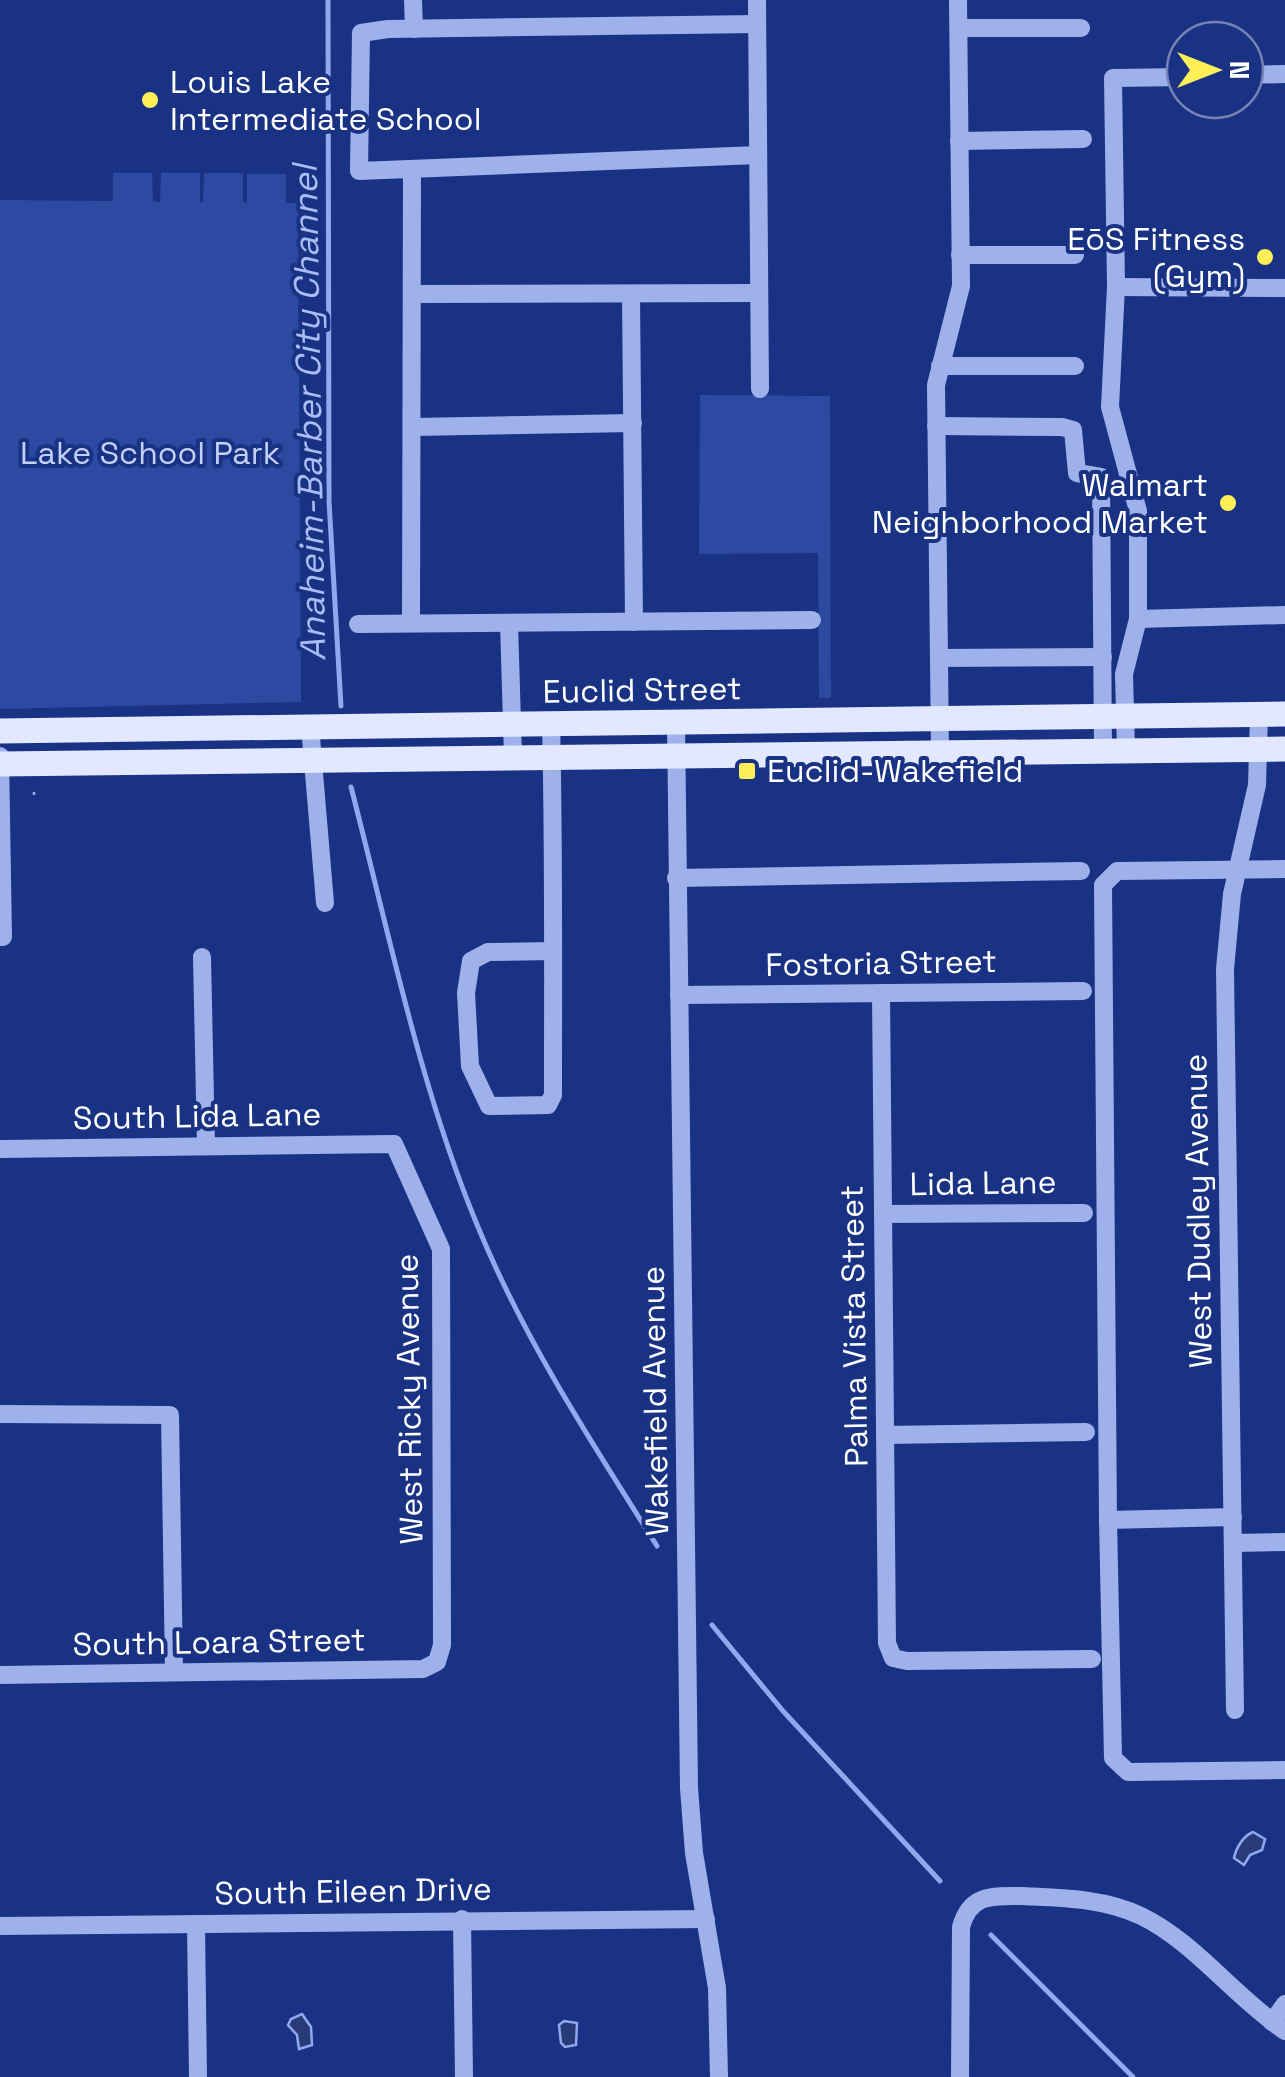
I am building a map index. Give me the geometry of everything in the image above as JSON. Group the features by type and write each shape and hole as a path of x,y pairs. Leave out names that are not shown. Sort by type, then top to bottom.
{"main road":[{"name":"Euclid Street","path":"0,730 1285,714"},
{"name":"Euclid Street","path":"0,764 1285,749"}],"street":[{"path":"413,0 414,29"},
{"path":"757,0 760,388"},
{"path":"940,752 936,385 960,286 958,0"},
{"path":"757,24 360,33 359,171 758,155"},
{"path":"958,28 1082,28"},
{"path":"1114,716 1138,619 1138,511 1110,407 1116,287 1113,78 1165,77"},
{"path":"960,141 1084,139"},
{"path":"412,171 412,623"},
{"path":"960,255 1075,255"},
{"path":"1116,287 1285,288"},
{"path":"414,294 758,292"},
{"path":"631,294 634,622"},
{"path":"940,366 1076,366"},
{"path":"413,428 632,423"},
{"path":"936,426 1073,430 1076,473 1101,478 1103,658 1114,716 1114,750"},
{"path":"1138,619 1285,616"},
{"path":"358,624 812,620"},
{"path":"509,623 513,758"},
{"path":"939,658 1103,658"},
{"name":"West Dudley Avenue","path":"1235,1710 1225,968 1226,928 1255,798 1258,714"},
{"name":"Wakefield Avenue","path":"676,722 691,1823 717,1988 720,2077"},
{"path":"551,723 552,757 552,952 552,1096 548,1105 489,1106 470,1066 466,993 470,961 488,952 552,952"},
{"path":"310,726 324,903"},
{"path":"0,754 4,937 0,937"},
{"path":"1285,870 1116,871 1103,886 1113,1758 1128,1772 1285,1770"},
{"path":"676,878 1082,871"},
{"path":"202,957 206,1146"},
{"name":"Fostoria Street","path":"679,995 1083,991"},
{"name":"Palma Vista Street","path":"881,993 887,1642 893,1658 1092,1659"},
{"name":"South Lida Lane","path":"0,1149 394,1144"},
{"name":"West Ricky Avenue","path":"394,1144 442,1249 442,1645 438,1662"},
{"name":"Lida Lane","path":"883,1214 1084,1212"},
{"path":"0,1414 170,1415 174,1672"},
{"path":"886,1435 1086,1432"},
{"path":"1108,1520 1233,1517"},
{"path":"1233,1542 1285,1542"},
{"name":"South Loara Street","path":"0,1675 423,1669 438,1662"},
{"path":"960,2077 960,1927 964,1914 977,1900 995,1896 1068,1898 1116,1906 1166,1930 1278,2026 1285,2004"},
{"name":"South Eileen Drive","path":"0,1926 706,1919"},
{"path":"462,1920 464,2077"},
{"path":"196,1924 198,2077"}],"green space":[{"name":"Lake School Park","path":"113,173 152,173 153,201 160,202 161,173 200,173 203,202 204,173 243,173 243,202 247,203 247,174 286,174 286,203 298,203 301,702 0,709 0,200 113,201"},
{"path":"700,395 830,396 831,698 819,698 818,553 699,554"}],"shaded area":[{"path":"1253,1832 1265,1839 1262,1850 1250,1855 1244,1865 1234,1858 1235,1854 1243,1839"},
{"path":"302,2014 311,2027 312,2045 299,2049 297,2035 288,2025"},
{"path":"564,2021 577,2023 576,2045 565,2047 561,2043 559,2025"}],"waterway":[{"name":"Anaheim-Barber City Channel","path":"328,0 329,501 341,706"},
{"name":"Anaheim-Barber City Channel","path":"351,787 422,1065 478,1227 538,1351 657,1546"},
{"name":"Anaheim-Barber City Channel","path":"712,1625 783,1711 940,1881"},
{"name":"Anaheim-Barber City Channel","path":"991,1935 1133,2077"}],"place":[{"name":"Louis Lake Intermediate School","path":"150,100"},
{"name":"EōS Fitness (Gym)","path":"1265,257"},
{"name":"Walmart Neighborhood Market","path":"1228,503"},
{"name":"Euclid-Wakefield","path":"747,771"}]}
